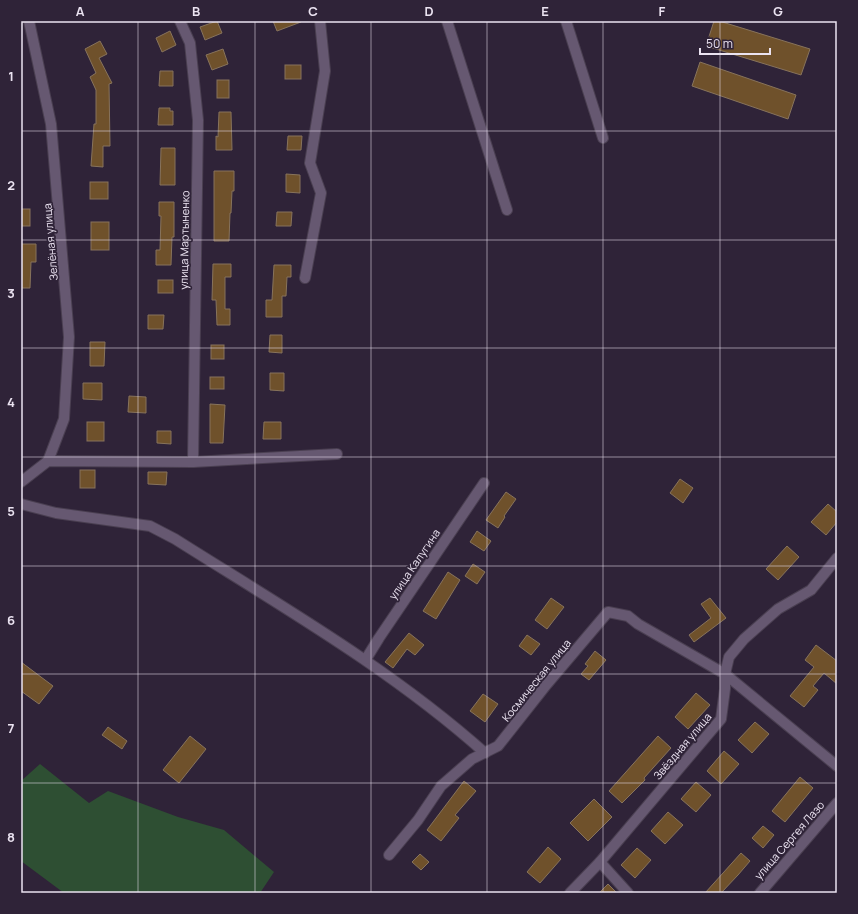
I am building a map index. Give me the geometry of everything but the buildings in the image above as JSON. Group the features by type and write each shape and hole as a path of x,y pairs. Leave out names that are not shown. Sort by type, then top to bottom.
{"street":[{"name":"Зелёная улица","path":"29,21 51,124 69,337 64,420 48,461"},
{"name":"улица Мартыненко","path":"180,21 190,43 198,120 193,462"},
{"path":"305,278 321,194 310,163 325,71 320,21"},
{"path":"447,21 507,210"},
{"path":"566,21 603,138"},
{"path":"21,482 48,461 193,462 337,454"},
{"name":"улица Калугина","path":"366,659 484,484"},
{"path":"21,504 56,513 150,526 175,539 366,659 457,728 485,753"},
{"name":"Звёздная улица","path":"570,893 600,862 721,719 725,689 724,674 728,657 744,639 778,608 811,590 837,558"},
{"name":"Космическая улица","path":"389,855 418,820 441,786 472,759 498,746 547,684 608,612 628,616 638,624 724,674"},
{"path":"724,674 837,766"},
{"name":"улица Сергея Лазо","path":"760,893 837,803"},
{"path":"600,862 628,893"}],"green space":[{"path":"40,764 89,803 108,791 178,817 224,830 274,872 260,893 64,893 21,861 21,781"}]}
